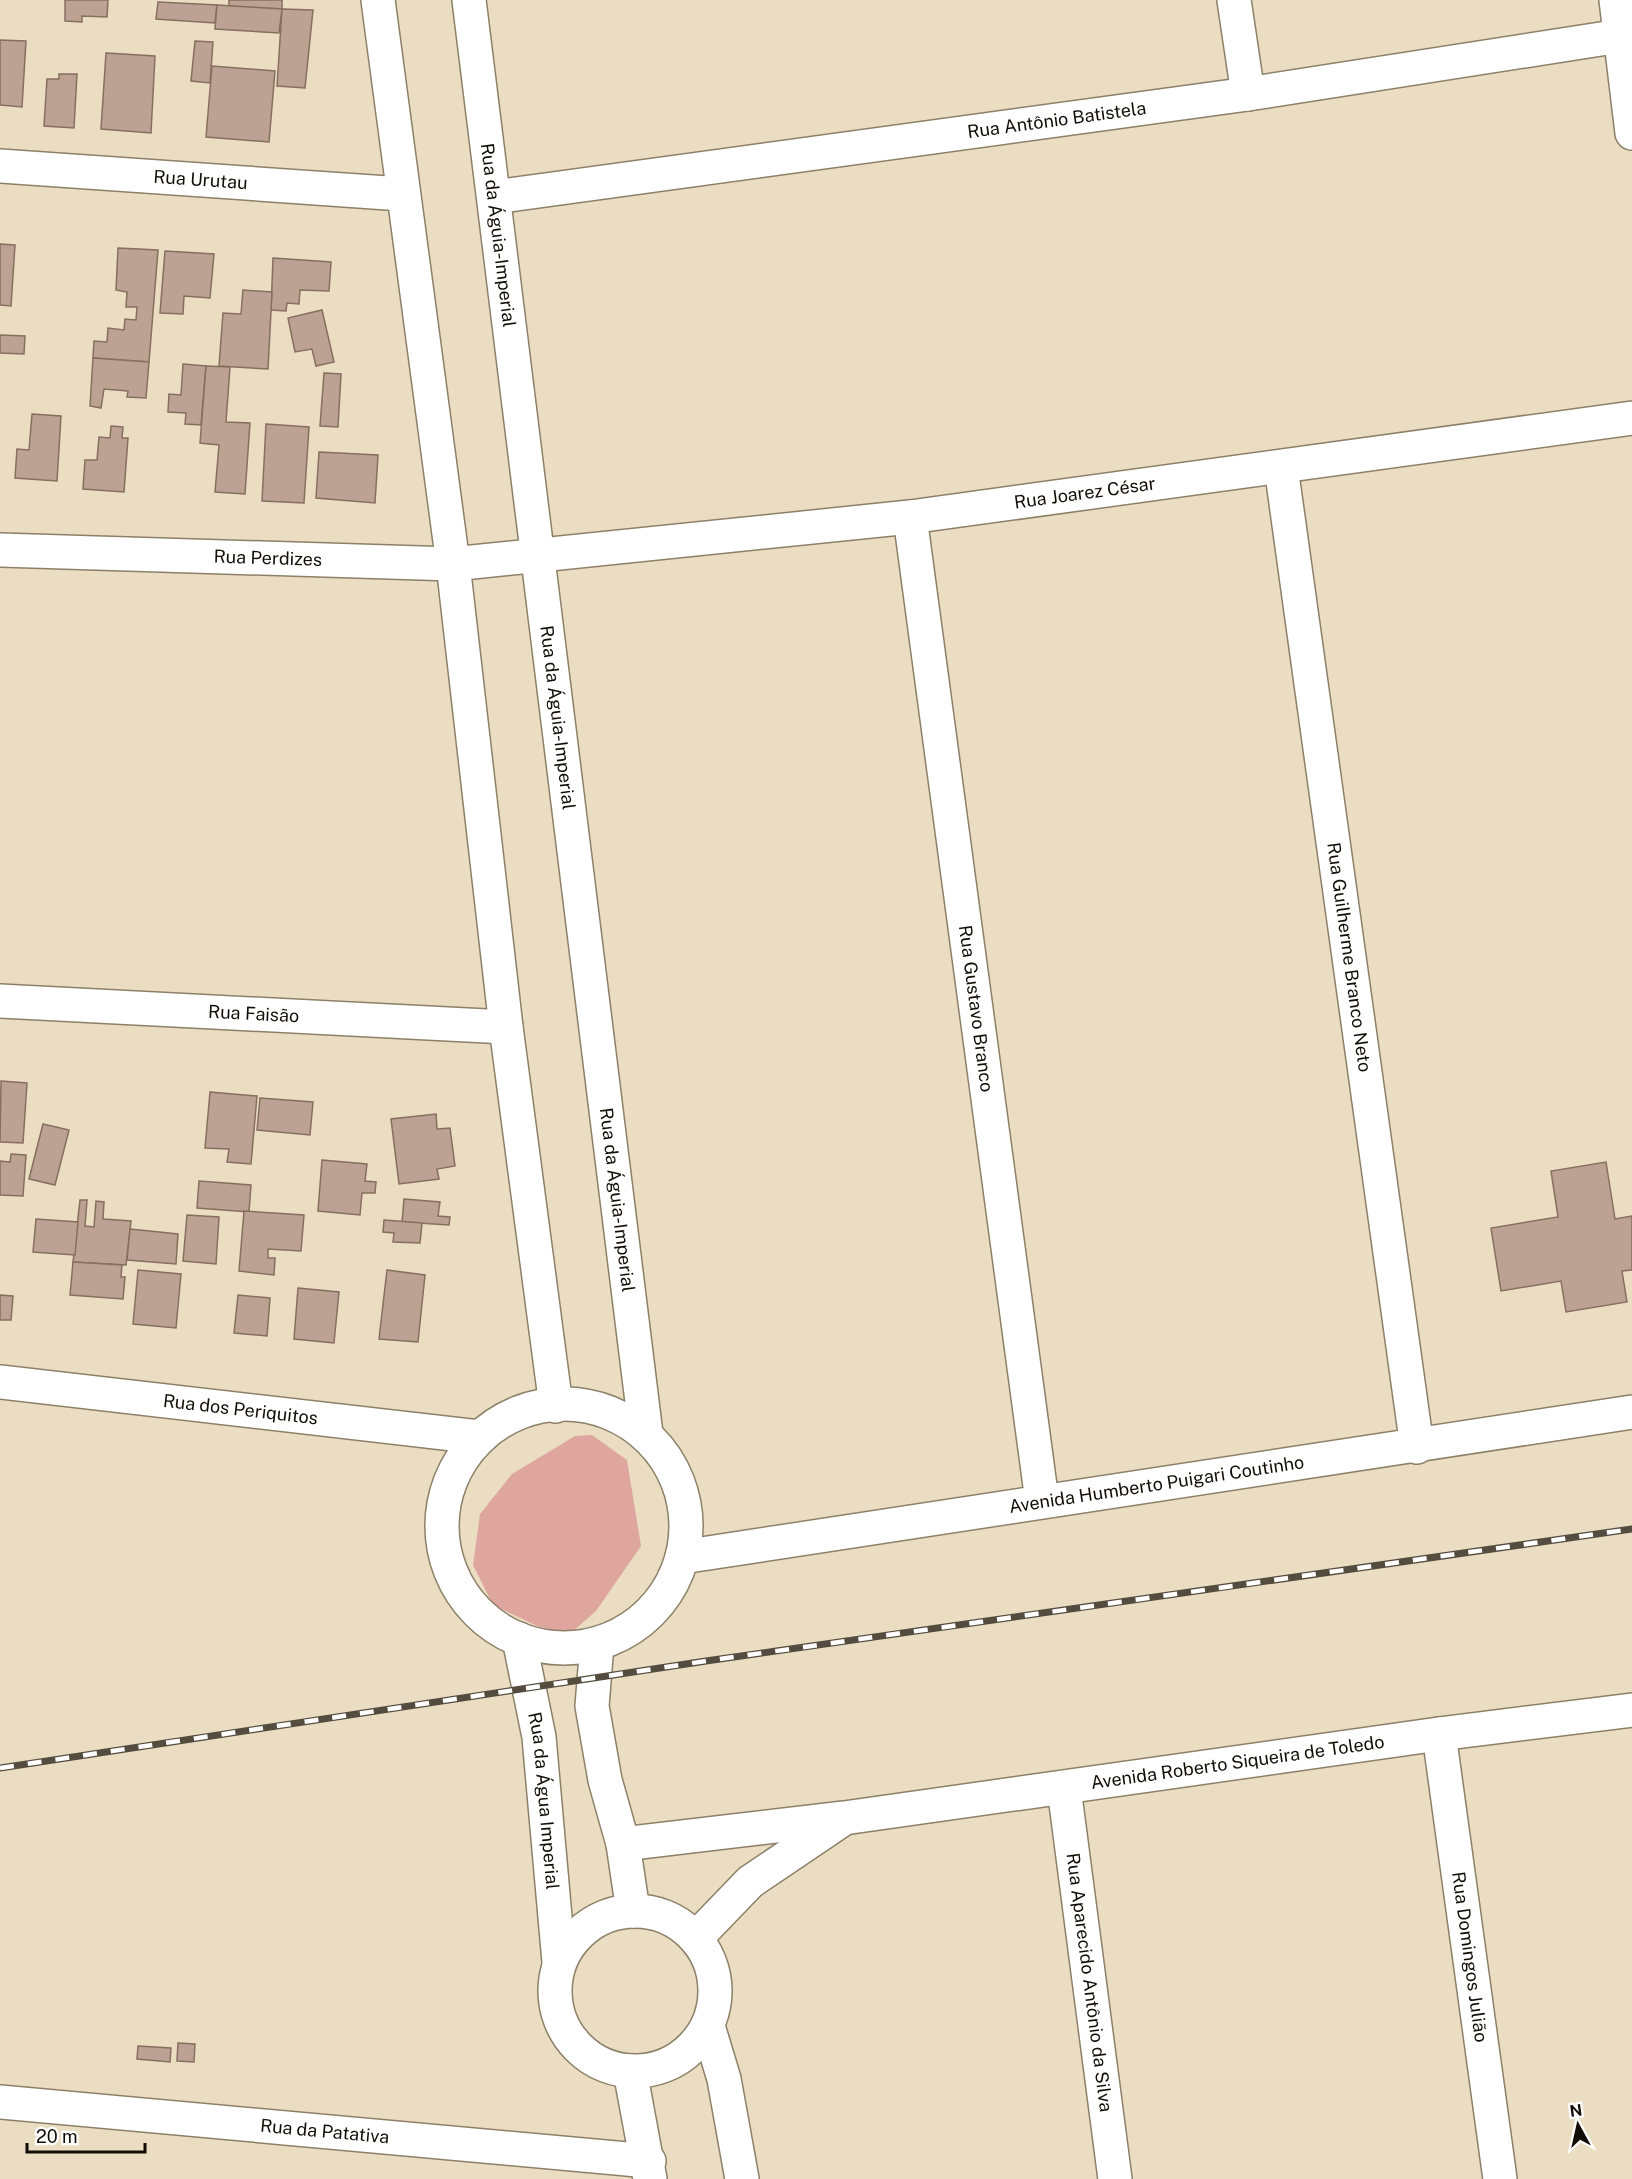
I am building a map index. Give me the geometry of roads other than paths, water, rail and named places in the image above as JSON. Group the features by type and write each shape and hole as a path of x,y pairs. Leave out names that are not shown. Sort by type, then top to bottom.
{"street":[{"path":"378,0 453,564 506,1028 556,1406"},
{"name":"Rua da Águia-Imperial","path":"469,0 646,1434"},
{"path":"1234,0 1248,94"},
{"path":"1616,0 1632,134"},
{"name":"Rua Antônio Batistela","path":"494,197 1248,94 1620,36"},
{"name":"Rua Urutau","path":"0,166 402,194"},
{"name":"Rua Joarez César","path":"538,556 910,517 1632,418"},
{"name":"Rua Guilherme Branco Neto","path":"1281,467 1417,1446"},
{"name":"Rua Gustavo Branco","path":"910,517 1042,1501"},
{"name":"Rua Perdizes","path":"0,550 453,564 538,556"},
{"name":"Rua Faisão","path":"0,1000 506,1028"},
{"name":"Rua dos Periquitos","path":"0,1382 479,1437"},
{"path":"556,1406 594,1407 621,1417 646,1434 669,1461 684,1495 687,1531 682,1557 662,1599 635,1626 597,1644 560,1648 519,1639 483,1619 457,1587 443,1548 442,1508 454,1469 479,1437 505,1418 556,1406"},
{"name":"Avenida Humberto Puigari Coutinho","path":"682,1557 1632,1412"},
{"name":"Rua da Água Imperial","path":"519,1639 538,1737 559,1962"},
{"path":"597,1644 592,1706 605,1780 623,1844 633,1911"},
{"name":"Avenida Roberto Siqueira de Toledo","path":"623,1844 844,1818 1439,1734 1632,1710"},
{"name":"Rua Domingos Julião","path":"1439,1734 1500,2179"},
{"name":"Rua Aparecido Antônio da Silva","path":"1064,1788 1114,2179"},
{"name":"Avenida Roberto Siqueira de Toledo","path":"696,1938 750,1882 844,1818"},
{"path":"633,1911 667,1918 678,1923 696,1938 708,1958 715,1980 715,2004 708,2026 694,2046 676,2060 654,2069 630,2071 606,2066 584,2054 567,2035 556,2012 554,1986 559,1962 571,1941 588,1926 610,1915 633,1911"},
{"path":"708,2026 724,2079 742,2179"},
{"path":"630,2071 650,2170"},
{"name":"Rua da Patativa","path":"0,2102 650,2170"}],"railway":[{"path":"0,1768 706,1661 1632,1529"}]}
